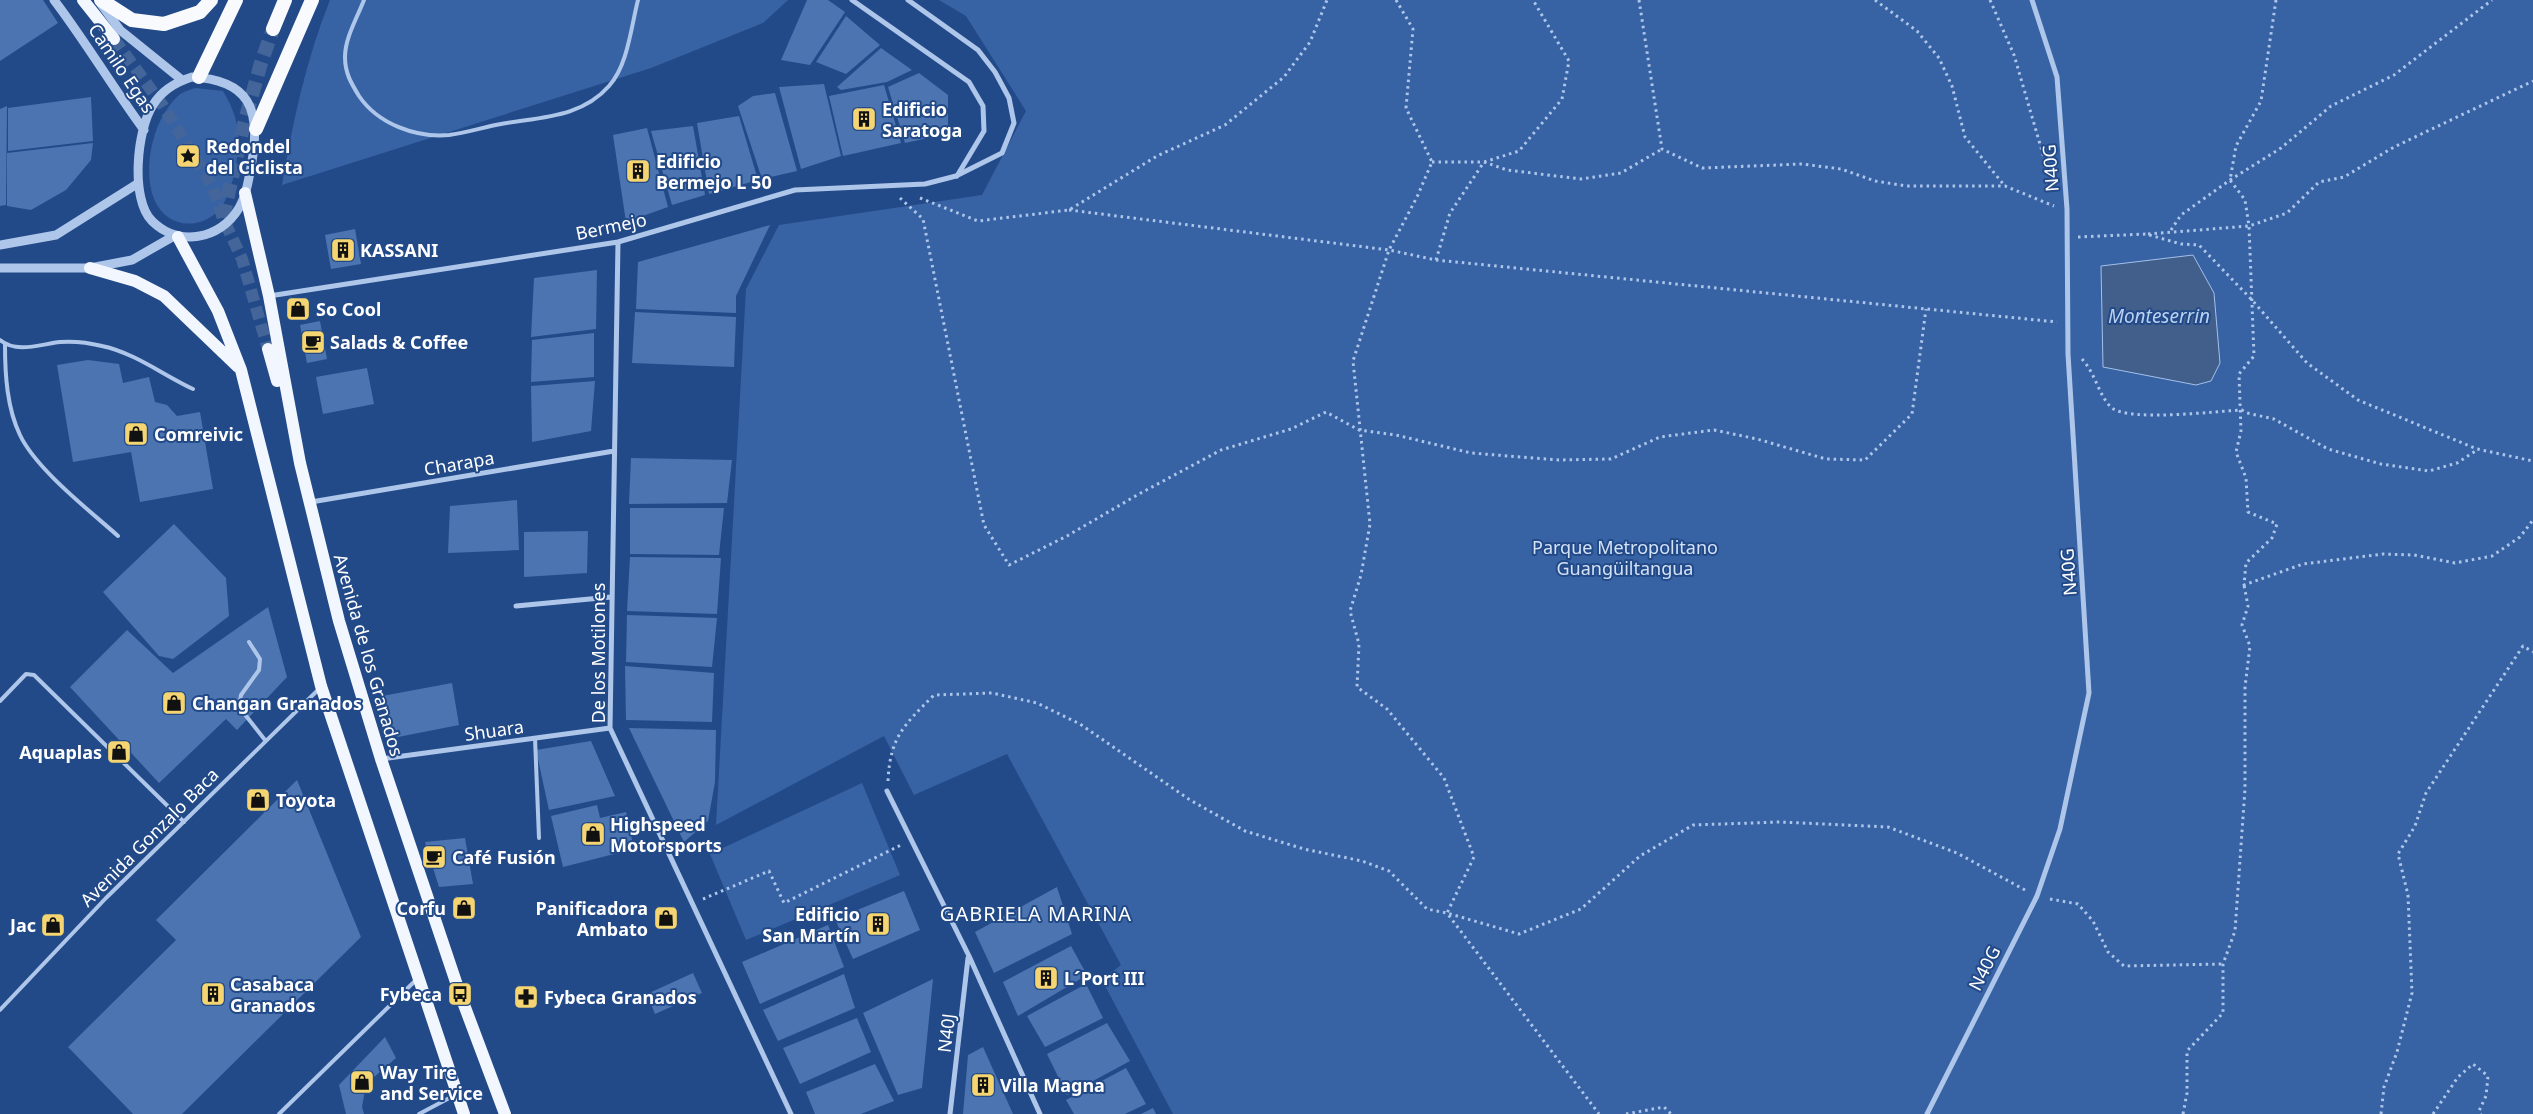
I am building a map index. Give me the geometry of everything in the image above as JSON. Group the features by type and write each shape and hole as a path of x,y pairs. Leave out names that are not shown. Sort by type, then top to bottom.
{"highway":[{"path":"100,0 132,20 164,24 200,12 211,0"},
{"path":"199,77 236,0"},
{"path":"273,29 284,0"},
{"path":"256,129 312,0"}],"main road":[{"path":"84,0 114,39"},
{"name":"Avenida de los Granados","path":"245,193 269,296 308,502 339,621 381,759 460,994 505,1114"},
{"path":"176,236 218,311 241,370 322,686 464,1114"},
{"path":"90,268 135,281 164,296 241,370"},
{"path":"268,349 300,463"}],"street":[{"name":"Camilo Egas","path":"54,0 85,41 116,91 144,130"},
{"name":"Camilo Egas","path":"100,0 120,30 182,80"},
{"path":"852,0 969,82 983,106 984,131 956,176"},
{"name":"Bermejo","path":"269,296 618,242 795,190 925,184 956,176 1002,153 1014,123 1009,98 995,72 978,50 908,0"},
{"name":"N40G","path":"1927,1114 2037,896 2060,829 2089,693 2068,354 2068,237 2057,78 2032,0"},
{"path":"199,77 218,79 235,88 252,110 256,129 245,193 238,209 227,222 212,232 196,238 176,236 160,229 147,216 137,184 144,130 152,106 165,90 182,80 199,77"},
{"path":"0,245 56,235 137,184"},
{"path":"0,268 90,268 132,260 176,236"},
{"name":"De los Motilones","path":"618,242 610,728 694,903 791,1114"},
{"name":"Charapa","path":"308,502 614,451"},
{"path":"516,606 611,597"},
{"name":"Shuara","path":"381,759 610,728"},
{"path":"887,791 968,956 1040,1114"},
{"name":"N40J","path":"950,1114 968,956"}],"lane":[{"path":"364,0 347,43 346,71 352,84 363,101 382,119 410,132 448,135 502,124 564,115 595,99 610,85 620,69 638,0"},
{"path":"0,340 6,345 26,348 61,342 102,345 137,359 193,389"},
{"path":"6,345 5,366 11,410 20,436 44,467 118,536"},
{"path":"249,642 260,659 259,670 241,695 239,707 265,740"},
{"path":"1,698 26,674 34,675 184,822"},
{"name":"Avenida Gonzalo Baca","path":"0,1010 106,898 322,686"},
{"path":"535,738 539,838"},
{"path":"279,1114 418,978"},
{"path":"418,1114 457,1094"}],"path":[{"path":"1069,210 1157,156 1225,125 1284,77 1310,42 1327,0"},
{"path":"1396,0 1413,29 1406,108 1432,162 1418,196 1389,250 1353,361 1370,524 1361,575 1350,611 1359,644 1357,686 1387,709 1444,778 1474,857 1447,913"},
{"path":"1432,162 1484,162 1519,151 1562,99 1569,61 1533,0"},
{"path":"1639,0 1662,149"},
{"path":"1875,0 1917,31 1939,58 1952,86 1965,137 2005,186"},
{"path":"1990,0 2014,55 2052,188"},
{"path":"2183,1114 2188,1092 2187,1051 2205,1029 2223,1013 2223,964 2235,931 2245,790 2245,687 2250,646 2242,625 2248,606 2244,585 2246,563 2272,538 2277,524 2248,512 2246,478 2236,452 2241,431 2242,410 2239,374 2254,356 2249,226 2245,200 2230,180 2236,146 2261,101 2276,0"},
{"path":"2171,230 2181,215 2230,180 2282,148 2331,106 2394,75 2492,0"},
{"path":"2068,237 2146,234 2171,230 2249,226 2287,213 2319,182 2344,177 2394,146 2533,81"},
{"path":"1484,162 1507,170 1581,178 1621,173 1662,149"},
{"path":"1662,149 1702,168 1802,164 1841,169 1875,182 1908,186 2005,186 2058,207 2055,198"},
{"path":"1436,260 1450,213 1484,162"},
{"path":"886,185 923,220 984,525 1009,564 1067,536 1139,494 1221,450 1292,429 1326,412 1359,430 1396,436 1471,453 1559,460 1611,459 1660,437 1714,430 1826,459 1865,460 1912,414 1926,309"},
{"path":"914,196 978,221 1069,210 1389,250 1436,260 2067,323"},
{"path":"2146,234 2181,244 2199,246 2252,300 2307,363 2358,400 2477,449 2533,460"},
{"path":"2068,354 2082,360 2094,374 2103,397 2113,409 2138,416 2242,410 2247,414 2274,419 2328,449 2381,464 2429,471 2458,463 2477,449"},
{"path":"2244,585 2303,564 2373,555 2414,555 2455,563 2492,556 2520,537 2533,520"},
{"path":"2381,1114 2384,1087 2397,1052 2412,993 2408,895 2398,854 2415,826 2426,793 2523,646 2533,652"},
{"path":"887,791 889,758 902,727 934,695 992,693 1037,703 1080,724 1190,800 1245,831 1304,849 1362,861 1389,872 1426,909 1447,913 1519,934 1581,909 1640,856 1693,825 1770,822 1888,827 1957,853 2037,896 2078,904 2093,921 2108,952 2124,966 2223,964"},
{"path":"694,903 768,870 784,903 911,840"},
{"path":"1447,913 1599,1114"},
{"path":"2432,1114 2458,1077 2473,1064 2488,1076 2486,1096 2479,1111 2481,1114"},
{"path":"1626,1114 1664,1107 1672,1114"}],"green space":[{"path":"330,0 788,0 763,23 651,68 282,185 301,91 321,23"},
{"name":"Parque Metropolitano Guangüiltangua","path":"939,0 2533,0 2533,1114 1173,1114 1102,980 1121,965 1007,754 914,795 884,736 716,825 746,289 779,225 982,195 1026,111 966,16"},
{"name":"Redondel del Ciclista","path":"195,88 223,91 237,123 238,144 231,187 219,210 211,217 202,221 184,223 166,216 159,209 151,187 150,159 152,144 162,117 169,106 180,95"},
{"path":"862,783 900,875 746,940 710,854"}],"water":[{"name":"Monteserrin","path":"2193,255 2214,293 2220,363 2211,381 2196,385 2103,367 2101,266"}],"building":[{"path":"0,0 43,0 58,23 0,61"},
{"path":"807,0 828,0 845,12 810,65 781,60"},
{"path":"846,16 880,45 846,74 816,62"},
{"path":"881,48 912,70 887,82 841,90 837,87"},
{"path":"919,73 948,95 948,125 937,136 905,143 888,87"},
{"path":"824,84 841,156 801,169 779,87"},
{"name":"Edificio Saratoga","path":"884,85 901,143 843,156 829,96"},
{"path":"775,93 797,171 762,179 738,106 753,96"},
{"path":"91,97 93,141 8,151 8,108"},
{"path":"7,106 6,205 0,206 0,109"},
{"path":"739,116 758,180 709,194 697,123"},
{"path":"693,126 705,195 672,205 651,131"},
{"name":"Edificio Bermejo L 50","path":"647,128 668,207 626,222 613,135"},
{"path":"93,143 91,160 66,190 31,210 7,206 7,153"},
{"path":"770,225 736,296 736,313 636,309 638,262"},
{"name":"KASSANI","path":"355,229 361,264 331,269 325,235"},
{"path":"597,270 596,329 531,337 534,278"},
{"path":"635,312 736,317 734,367 632,363"},
{"name":"Salads & Coffee","path":"320,321 327,359 307,363 300,325"},
{"path":"594,333 594,377 531,382 532,340"},
{"name":"Comreivic","path":"88,360 119,364 123,383 149,377 155,402 167,405 177,416 200,412 213,489 140,502 131,452 73,462 57,365"},
{"path":"367,368 374,404 323,414 316,377"},
{"path":"595,381 591,431 532,442 531,386"},
{"path":"631,458 732,460 727,503 629,504"},
{"path":"517,500 519,550 448,553 450,506"},
{"path":"630,508 724,508 719,555 630,554"},
{"path":"174,524 226,578 229,616 173,659 159,656 103,592"},
{"path":"588,531 587,573 524,577 524,532"},
{"path":"630,557 721,558 717,614 627,611"},
{"name":"Changan Granados","path":"268,607 287,677 237,730 226,719 159,783 70,687 127,630 173,673"},
{"path":"627,615 717,618 712,667 626,662"},
{"path":"625,666 714,673 712,722 626,720"},
{"path":"452,683 459,725 398,737 393,733 382,696"},
{"path":"629,728 716,730 715,782 708,821 684,842"},
{"path":"591,741 615,796 549,810 536,750"},
{"name":"Casabaca Granados","path":"297,780 361,937 182,1114 133,1114 68,1047 176,940 156,920"},
{"name":"Highspeed Motorsports","path":"597,805 600,818 626,812 634,849 563,867 551,816"},
{"path":"465,838 473,884 439,887 425,842"},
{"path":"1057,887 1072,934 994,973 975,932"},
{"name":"Edificio San Martín","path":"904,891 920,930 853,959 835,919"},
{"path":"828,925 844,967 760,1004 742,962"},
{"name":"L´Port III","path":"1071,946 1087,975 1018,1016 1003,982"},
{"path":"693,973 702,993 655,1014 647,994"},
{"path":"844,974 855,1008 778,1041 763,1010"},
{"path":"933,979 922,1088 898,1095 863,1013"},
{"path":"1086,984 1103,1018 1045,1047 1027,1016"},
{"path":"857,1018 871,1052 800,1084 783,1048"},
{"path":"1107,1023 1130,1061 1067,1095 1047,1054"},
{"path":"385,1037 396,1058 366,1084 362,1107 364,1114 346,1114 339,1085"},
{"name":"Villa Magna","path":"983,1047 1013,1114 963,1114 968,1055"},
{"path":"875,1064 894,1101 861,1114 815,1114 806,1092"},
{"path":"1126,1068 1146,1104 1125,1114 1074,1114 1066,1100"},
{"path":"1153,1108 1156,1114 1141,1114"}],"tunnel":[{"path":"223,218 243,128 261,63 273,29"},
{"path":"114,39 163,106 212,185 223,218 242,259 268,349"}],"place":[{"name":"Edificio Saratoga","path":"864,119"},
{"name":"Redondel del Ciclista","path":"188,156"},
{"name":"Edificio Bermejo L 50","path":"638,171"},
{"name":"KASSANI","path":"343,250"},
{"name":"So Cool","path":"298,309"},
{"name":"Salads & Coffee","path":"313,342"},
{"name":"Comreivic","path":"136,434"},
{"name":"Changan Granados","path":"174,703"},
{"name":"Aquaplas","path":"119,752"},
{"name":"Toyota","path":"258,800"},
{"name":"Highspeed Motorsports","path":"593,834"},
{"name":"Café Fusión","path":"434,857"},
{"name":"Corfu","path":"464,908"},
{"name":"Panificadora Ambato","path":"666,918"},
{"name":"Edificio San Martín","path":"878,924"},
{"name":"Jac","path":"53,925"},
{"name":"L´Port III","path":"1046,978"},
{"name":"Casabaca Granados","path":"213,994"},
{"name":"Fybeca","path":"460,994"},
{"name":"Fybeca Granados","path":"526,997"},
{"name":"Way Tire and Service","path":"362,1082"},
{"name":"Villa Magna","path":"983,1085"}],"district":[{"name":"GABRIELA MARINA","path":"1036,913"}]}
